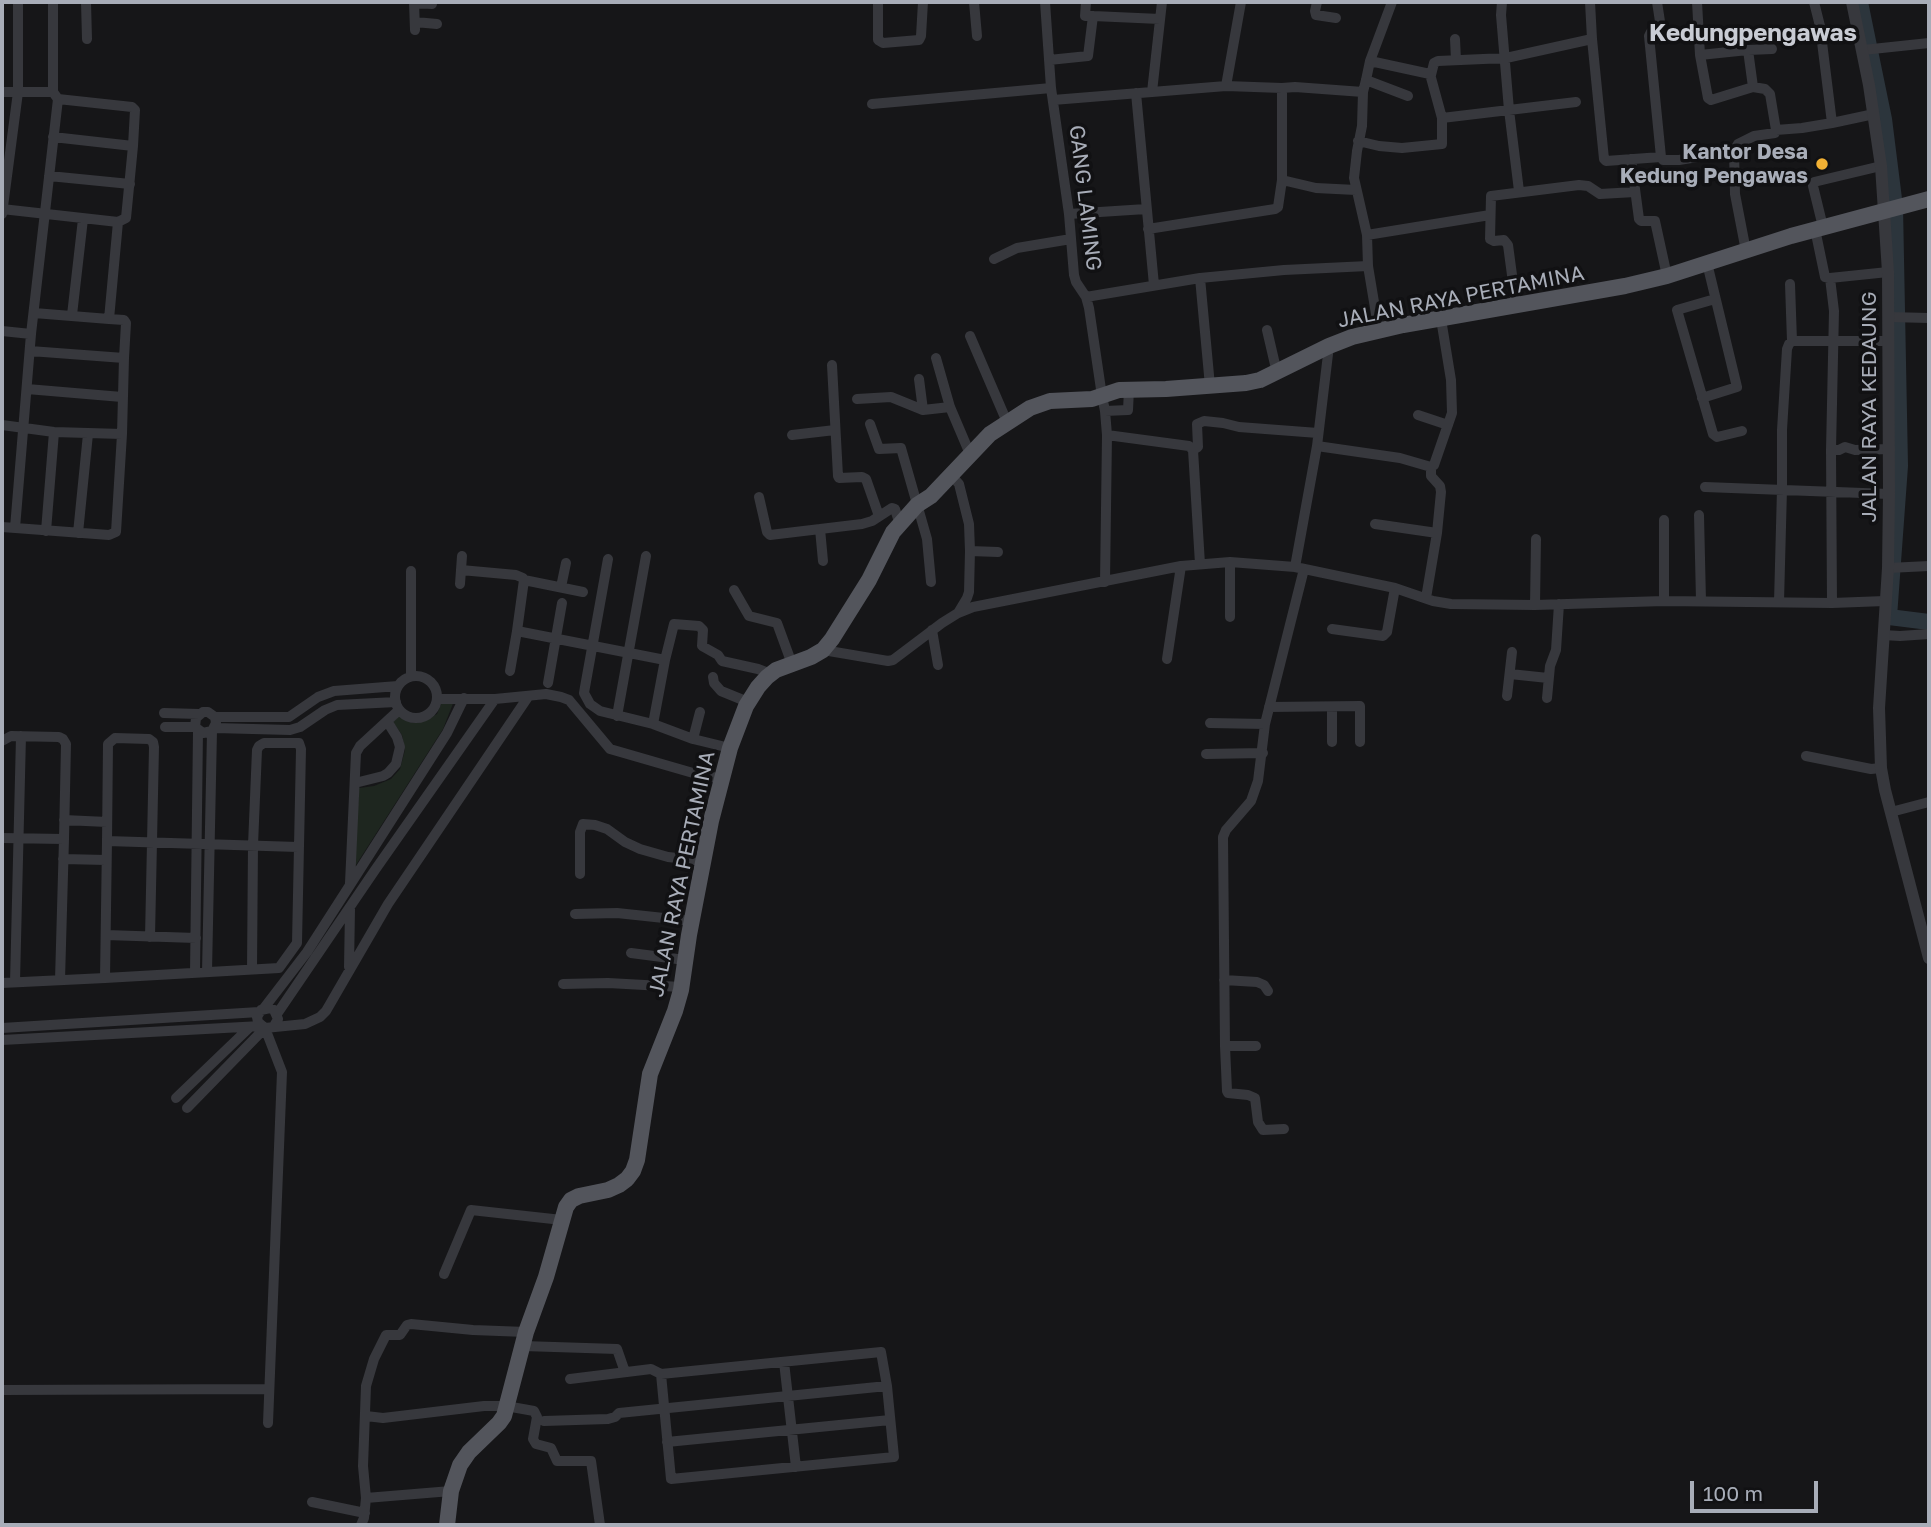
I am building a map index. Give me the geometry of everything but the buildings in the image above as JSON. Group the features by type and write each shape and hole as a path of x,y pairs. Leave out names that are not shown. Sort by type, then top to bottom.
{"main road":[{"name":"JALAN RAYA PERTAMINA","path":"447,1525 451,1491 460,1465 504,1416 566,1207 571,1200 579,1196 619,1185 633,1171 642,1132 650,1074 675,1011 681,987 711,821 730,748 748,702 771,674 823,650 869,580 893,533 917,505 931,496 990,434 1035,405 1050,401 1103,403 1119,390 1210,386 1260,380 1352,337 1516,304 1625,286 1819,228 1929,199"}],"street":[{"path":"2,214 18,92 18,2"},
{"path":"15,528 31,334 54,137 53,2"},
{"path":"86,2 87,39"},
{"path":"432,4 414,2 415,26 437,24"},
{"path":"878,2 878,40 883,43 920,38 923,2"},
{"path":"974,2 977,36"},
{"name":"GANG LAMING","path":"1045,2 1051,88 1076,282 1086,298 1107,435 1105,582"},
{"path":"1086,2 1086,16 1160,19"},
{"path":"1152,92 1162,2"},
{"path":"1226,86 1241,2"},
{"path":"1317,2 1316,15 1336,18"},
{"path":"1379,332 1368,267 1367,235 1354,178 1362,126 1363,92 1370,61 1392,2"},
{"path":"1503,2 1501,15 1509,110 1519,191"},
{"path":"1590,2 1604,159 1661,157 1663,160 1679,160 1734,151"},
{"path":"1657,2 1661,28 1658,32 1651,32 1649,36 1661,157"},
{"path":"1697,2 1700,55 1708,99 1753,88 1765,89 1770,94 1776,130"},
{"path":"1814,2 1820,26 1832,123"},
{"name":"JALAN RAYA KEDAUNG","path":"1852,2 1868,50 1881,166 1891,210 1888,272 1893,317 1888,341 1889,494 1894,569 1885,601 1886,635 1879,708 1881,768 1898,810 1929,958"},
{"path":"1049,60 1088,57 1093,16"},
{"path":"1358,141 1395,148 1440,145 1442,118 1432,75 1435,62 1506,58 1592,39"},
{"path":"1455,40 1456,60"},
{"path":"1868,50 1929,43"},
{"path":"1700,55 1772,49"},
{"path":"1748,50 1753,88"},
{"path":"1370,61 1432,75"},
{"path":"1366,80 1408,96"},
{"path":"1053,100 1226,86 1363,92"},
{"path":"872,104 1051,88"},
{"path":"1148,229 1275,209 1279,204 1282,180 1282,88"},
{"path":"2,92 55,96 133,108 135,111 126,218 118,222 2,209"},
{"path":"1136,93 1154,285"},
{"path":"1442,118 1577,102"},
{"path":"1746,251 1735,194 1734,151 1738,144 1754,136 1775,133 1776,130 1802,128 1874,114"},
{"path":"54,137 133,146"},
{"path":"1632,159 1640,221 1656,221 1667,275"},
{"path":"1881,166 1814,182 1813,186 1825,277 1888,272"},
{"path":"49,176 130,184"},
{"path":"1282,180 1317,188 1356,190"},
{"path":"1516,304 1508,245 1504,240 1491,241 1491,195 1579,185 1588,186 1600,194 1635,192"},
{"path":"1069,214 1146,209"},
{"path":"1367,235 1490,215"},
{"path":"72,315 83,219"},
{"path":"109,319 118,222"},
{"path":"994,259 1017,247 1071,239"},
{"path":"1702,398 1737,387 1707,263"},
{"path":"1086,298 1200,278 1284,270 1368,267"},
{"path":"1200,278 1210,386"},
{"path":"1830,278 1834,311 1832,603"},
{"path":"1779,602 1782,430 1787,349 1792,341 1790,284"},
{"path":"1715,299 1677,310 1714,436 1742,431"},
{"path":"2,527 110,535 116,532 126,323 124,320 34,313"},
{"path":"1893,317 1929,318"},
{"path":"1426,598 1441,492 1440,486 1431,476 1431,467 1452,412 1452,393 1441,319"},
{"path":"1267,330 1277,373"},
{"path":"2,331 31,334"},
{"path":"970,336 1007,422"},
{"path":"1792,341 1888,341"},
{"path":"1284,1129 1263,1130 1258,1122 1254,1097 1227,1091 1224,1046 1223,837 1251,800 1258,781 1265,724 1299,568 1329,346"},
{"path":"30,351 124,358"},
{"path":"936,358 950,407 970,454"},
{"path":"832,365 838,477 866,479 879,516"},
{"path":"919,379 923,410"},
{"path":"27,389 122,397"},
{"path":"857,399 891,397 923,410 950,407"},
{"path":"1418,415 1448,425"},
{"path":"1200,564 1194,450 1198,447 1197,424 1204,421 1239,428 1318,433"},
{"path":"870,424 879,449 901,448 927,539 931,582"},
{"path":"2,425 54,432 122,435"},
{"path":"792,435 835,430"},
{"path":"46,531 54,432"},
{"path":"78,533 88,434"},
{"path":"1107,435 1189,446 1194,450"},
{"path":"1317,446 1400,458 1431,467"},
{"path":"1831,450 1845,447 1853,450 1889,449"},
{"path":"951,475 959,484 969,524 969,592 958,612"},
{"path":"1704,487 1889,494"},
{"path":"758,497 770,535 862,524 890,508 894,508 900,525"},
{"path":"1699,515 1701,601"},
{"path":"1664,520 1664,601"},
{"path":"1375,524 1437,533"},
{"path":"820,529 822,561"},
{"path":"1535,605 1536,539"},
{"path":"970,551 998,552"},
{"path":"460,584 463,556"},
{"path":"617,716 646,556"},
{"path":"608,559 585,687 590,704 596,709 653,724 693,740 730,748"},
{"path":"1230,562 1230,617"},
{"path":"823,650 888,661 958,612 973,607 1181,565 1230,562 1299,568 1395,588 1451,604 1885,601"},
{"path":"561,587 566,563"},
{"path":"1167,659 1181,565"},
{"path":"1894,569 1929,566"},
{"path":"461,570 516,575 524,580 583,592"},
{"path":"411,571 411,677"},
{"path":"510,671 524,580"},
{"path":"1332,629 1383,636 1387,632 1395,588"},
{"path":"734,590 750,616 777,623 792,664"},
{"path":"548,683 562,604"},
{"path":"1546,698 1550,664 1556,650 1559,604"},
{"path":"653,724 674,624 699,626 703,630 702,646 718,655 722,661 771,674"},
{"path":"932,630 938,665"},
{"path":"517,631 665,660"},
{"path":"1886,635 1929,634"},
{"path":"1507,696 1512,652"},
{"path":"1510,674 1548,678"},
{"path":"411,677 426,678 436,691 437,699 433,709 423,717 410,717 398,706 395,693 398,686 411,677"},
{"path":"713,677 721,691 748,702"},
{"path":"165,727 197,729 203,733 214,725 289,717 318,697 334,691 398,686"},
{"path":"437,699 495,699 546,694 569,700 606,745 615,752 722,779"},
{"path":"2,1040 267,1027 305,1024 320,1017 340,988 388,904 528,697"},
{"path":"268,1423 282,1072 267,1027 258,1022 262,1010 307,952 351,885 447,733 464,698"},
{"path":"187,1108 278,1019 277,1014 495,699"},
{"path":"214,725 290,730 337,705 398,706"},
{"path":"349,971 356,752 387,722 398,706"},
{"path":"1269,707 1360,706 1360,742"},
{"path":"1332,707 1332,742"},
{"path":"164,713 208,712 214,725 195,972"},
{"path":"693,740 700,712"},
{"path":"199,714 194,722 197,729 203,844 207,972"},
{"path":"355,783 383,776 396,764 400,747 387,722"},
{"path":"1210,723 1265,724"},
{"path":"447,733 461,746"},
{"path":"2,741 11,736 59,737 64,739 66,744 60,980"},
{"path":"15,982 20,736"},
{"path":"105,978 108,744 115,738 153,741 150,937"},
{"path":"2,983 279,968 297,943 299,743 264,743 259,746 253,845 252,969"},
{"path":"1206,754 1262,753"},
{"path":"1806,756 1871,769 1881,768"},
{"path":"1898,810 1929,802"},
{"path":"64,820 107,822"},
{"path":"580,874 580,832 583,824 607,829 640,849 668,857 704,861"},
{"path":"2,838 64,839"},
{"path":"107,841 298,847"},
{"path":"63,859 106,860"},
{"path":"575,914 617,913 692,921"},
{"path":"106,935 196,938"},
{"path":"631,953 685,960"},
{"path":"1224,980 1257,982 1264,985 1268,991"},
{"path":"563,984 608,983 681,987"},
{"path":"2,1028 262,1010 274,1010 277,1014"},
{"path":"176,1098 250,1027"},
{"path":"222,1029 232,1044"},
{"path":"1224,1046 1256,1046"},
{"path":"444,1274 471,1210 562,1220"},
{"path":"361,1525 366,1498 363,1466 366,1386 374,1359 386,1335 400,1335 407,1325 411,1324 617,1349 625,1373"},
{"path":"570,1379 651,1369 661,1374 881,1352 894,1457 671,1479 661,1374"},
{"path":"784,1362 796,1467"},
{"path":"544,1421 608,1419 619,1413 887,1385"},
{"path":"2,1390 269,1389"},
{"path":"366,1416 383,1418 484,1406 506,1406 534,1411 537,1417 534,1441 537,1444 551,1448 557,1461 592,1461 600,1525"},
{"path":"667,1442 890,1420"},
{"path":"366,1498 451,1491"},
{"path":"312,1502 365,1513"}],"shaded area":[{"path":"454,701 443,729 354,868 359,788 374,786 391,779 400,769 405,750 402,735 393,722 399,716 412,723 425,721 437,714 442,702"}],"waterway":[{"path":"1860,2 1884,119 1895,207 1900,466 1889,617 1929,622"}],"place":[{"name":"Kantor Desa Kedung Pengawas","path":"1822,164"}],"district":[{"name":"Kedungpengawas","path":"1753,33"}]}
